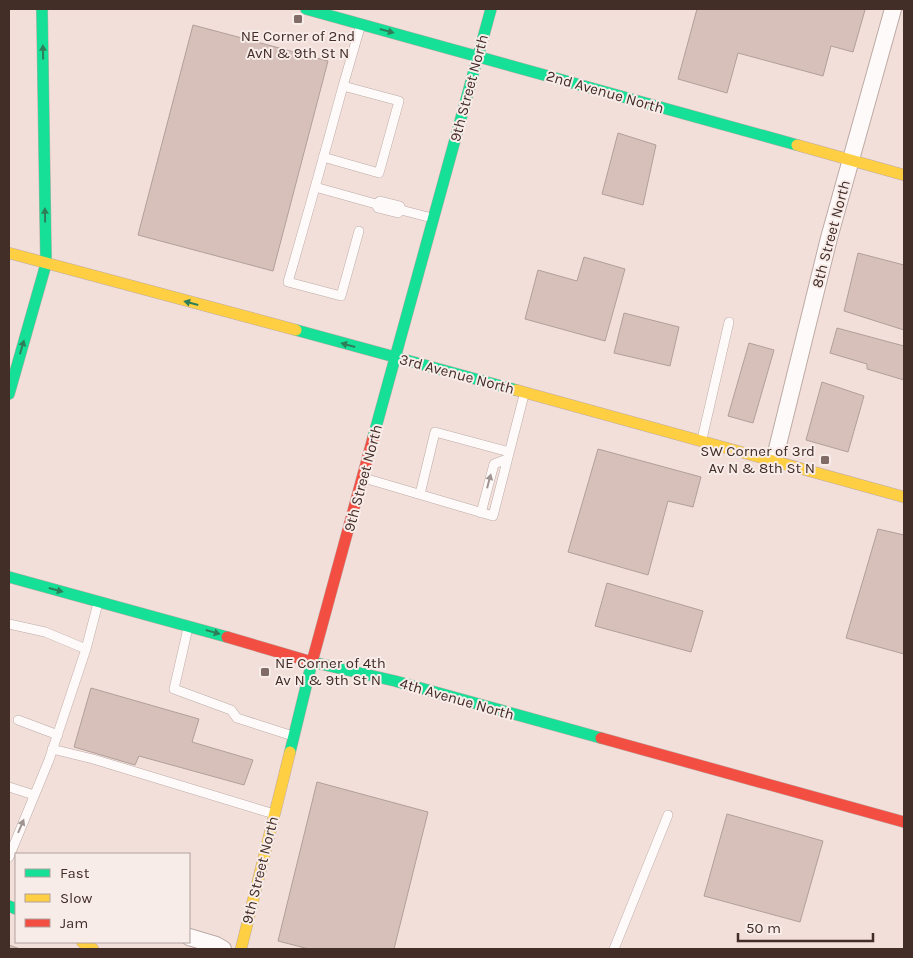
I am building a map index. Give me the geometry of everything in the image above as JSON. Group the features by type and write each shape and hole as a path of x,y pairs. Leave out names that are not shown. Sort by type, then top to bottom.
{"main road":[{"name":"2nd Avenue North","path":"306,9 904,175"},
{"name":"9th Street North","path":"241,949 312,662 341,560 352,511 364,478 491,9"},
{"path":"9,394 46,264 42,13"},
{"name":"3rd Avenue North","path":"9,253 524,392 904,498"},
{"name":"4th Avenue North","path":"9,577 188,625 312,662 395,681 904,822"}],"street":[{"name":"8th Street North","path":"774,461 815,295 894,9"},
{"path":"190,938 216,944 223,949"}],"lane":[{"path":"894,9 904,11"},
{"path":"359,231 341,296 288,282 361,24"},
{"path":"323,157 379,173 398,101 343,86"},
{"path":"315,187 376,204 380,201 400,206 401,210 433,218"},
{"path":"701,441 729,322"},
{"path":"364,478 493,516 524,392"},
{"path":"420,494 435,432 508,456"},
{"path":"480,512 494,464 508,456"},
{"path":"9,858 58,735 86,649 98,601"},
{"path":"9,624 45,632 86,649"},
{"path":"188,625 174,689 231,710 237,718 294,736"},
{"path":"18,720 58,735"},
{"path":"52,750 93,759 274,814"},
{"path":"9,787 34,795"},
{"path":"614,949 668,815"}],"building":[{"path":"697,9 865,10 853,52 831,46 823,76 738,53 727,93 678,79"},
{"path":"193,25 328,61 273,271 138,235"},
{"path":"618,133 656,145 643,205 602,194"},
{"path":"858,253 904,265 904,330 844,311"},
{"path":"584,257 625,269 605,341 525,319 538,270 577,281"},
{"path":"624,313 679,327 670,366 614,353"},
{"path":"837,328 904,346 904,380 867,369 867,364 830,353"},
{"path":"749,343 774,350 753,423 728,416"},
{"path":"822,382 864,396 848,452 806,440"},
{"path":"598,449 701,477 693,507 668,501 648,575 568,552"},
{"path":"878,529 904,535 904,654 846,638"},
{"path":"607,583 703,611 691,652 595,626"},
{"path":"91,688 199,719 192,742 253,760 244,785 139,756 135,765 74,747"},
{"path":"317,782 428,812 394,949 309,949 278,941"},
{"path":"727,814 823,841 800,922 704,896"},
{"path":"9,945 20,949 9,949"}],"traffic: fast":[{"path":"42,9 46,264"},
{"path":"306,9 797,145"},
{"path":"373,438 491,9"},
{"path":"9,394 46,264"},
{"path":"296,330 516,390"},
{"path":"9,577 227,637"},
{"path":"290,752 312,662 395,681 601,738"},
{"path":"9,906 15,909"}],"traffic: slow":[{"path":"797,145 904,175"},
{"path":"9,253 296,330"},
{"path":"516,390 904,497"},
{"path":"241,949 290,752"},
{"path":"84,943 93,949"}],"traffic: jam":[{"path":"227,637 312,662 373,438"},
{"path":"601,738 904,822"}],"place":[{"name":"NE Corner of 2nd AvN & 9th St N","path":"298,19"},
{"name":"SW Corner of 3rd Av N & 8th St N","path":"825,460"},
{"name":"NE Corner of 4th Av N & 9th St N","path":"265,672"}]}
